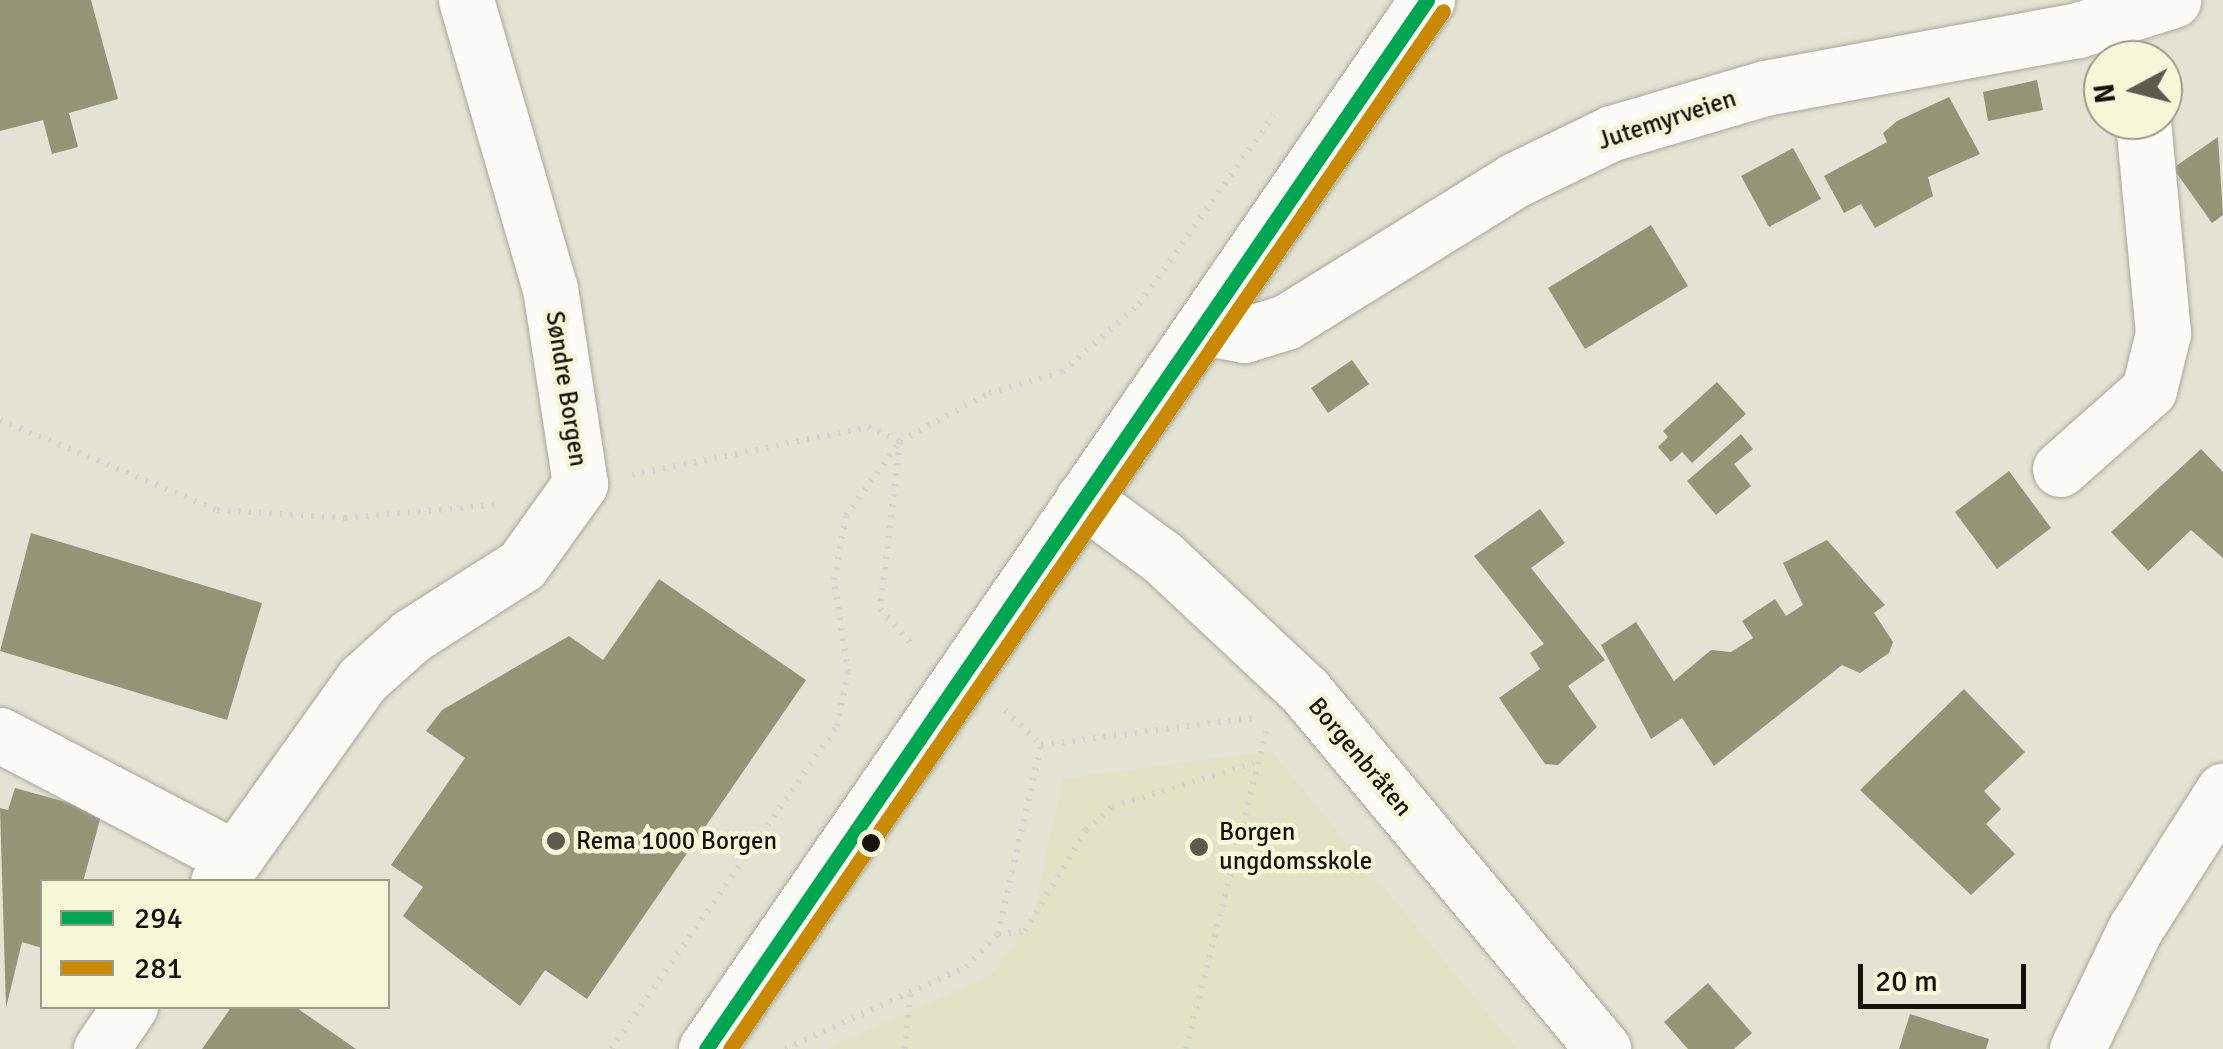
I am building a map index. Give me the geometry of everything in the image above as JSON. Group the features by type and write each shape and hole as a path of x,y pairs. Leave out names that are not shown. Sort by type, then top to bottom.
{"street":[{"name":"Søndre Borgen","path":"226,870 362,680 411,636 522,566 580,484 550,289 466,0"},
{"path":"706,1049 1427,0"},
{"name":"Jutemyrveien","path":"2100,40 2173,0"},
{"name":"Jutemyrveien","path":"1202,326 1244,335 1286,322 1481,200 1612,134 1766,88 2083,46"},
{"path":"2060,469 2149,390 2163,333 2145,140"},
{"name":"Borgenbråten","path":"1083,498 1162,557 1306,691 1593,1046"},
{"path":"1,737 226,870"},
{"path":"2077,1049 2135,929 2223,792"},
{"path":"101,1049 128,1009"}],"path":[{"path":"610,1049 837,726 848,672 834,580 846,516 900,440 1074,361 1139,304 1285,100"},
{"path":"0,420 217,510 345,518 450,515 505,502"},
{"path":"611,479 868,426 900,440"},
{"path":"900,440 880,610 913,646"},
{"path":"1005,710 1041,745"},
{"path":"1041,745 1273,716 1253,762 1186,1049"},
{"path":"785,1049 966,968 998,934 1041,745"},
{"path":"998,934 1025,931 1086,830 1112,807 1253,762"},
{"path":"905,1049 910,993"}],"shaded area":[{"name":"Borgen ungdomsskole","path":"1271,751 1517,1049 826,1049 992,975 1033,915 1063,779"}],"building":[{"path":"0,0 91,0 118,99 69,113 78,147 52,154 43,120 0,131"},
{"path":"2037,80 2043,110 1988,121 1983,92"},
{"path":"1949,97 1980,154 1928,177 1933,196 1875,228 1861,204 1844,213 1824,176 1887,142 1883,133 1897,121"},
{"path":"2218,137 2223,215 2212,223 2173,168"},
{"path":"1793,148 1821,199 1769,227 1741,176"},
{"path":"1651,225 1688,286 1585,349 1548,288"},
{"path":"1352,360 1369,384 1328,413 1311,388"},
{"path":"1717,382 1746,414 1692,463 1682,452 1671,462 1658,447 1668,437 1663,431"},
{"path":"1741,434 1753,449 1734,464 1751,486 1716,515 1687,481"},
{"path":"2201,449 2223,472 2223,558 2191,530 2148,571 2111,532"},
{"path":"2009,471 2051,528 1997,569 1955,512"},
{"path":"1540,509 1565,543 1531,568 1605,660 1568,686 1597,727 1558,765 1545,764 1499,698 1540,669 1530,653 1544,644 1474,556"},
{"path":"31,533 262,603 227,720 0,651"},
{"path":"1827,540 1885,605 1874,613 1893,642 1889,653 1860,673 1842,665 1714,766 1682,718 1651,739 1601,645 1636,622 1674,681 1711,650 1731,652 1753,638 1742,621 1775,599 1786,616 1803,605 1783,563"},
{"path":"659,579 806,680 587,999 545,970 520,1006 403,916 423,887 391,865 465,758 426,731 442,710 569,636 603,660"},
{"path":"1964,689 2025,752 1984,791 2001,809 1986,824 2015,854 1971,895 1860,790"},
{"path":"15,788 102,812 84,879 40,879 40,947 22,942 6,1008 0,808 8,810"},
{"path":"1708,983 1752,1033 1734,1049 1688,1049 1664,1022"},
{"path":"230,1009 298,1009 356,1049 202,1049"},
{"path":"1910,1014 1989,1039 1986,1049 1899,1049"}],"transit line":[{"name":"294","path":"706,1049 1427,0"},
{"name":"281","path":"730,1049 1443,11"}],"place":[{"name":"Rema 1000 Borgen","path":"556,841"},
{"name":"Borgen ungdomsskole","path":"1199,847"}]}
